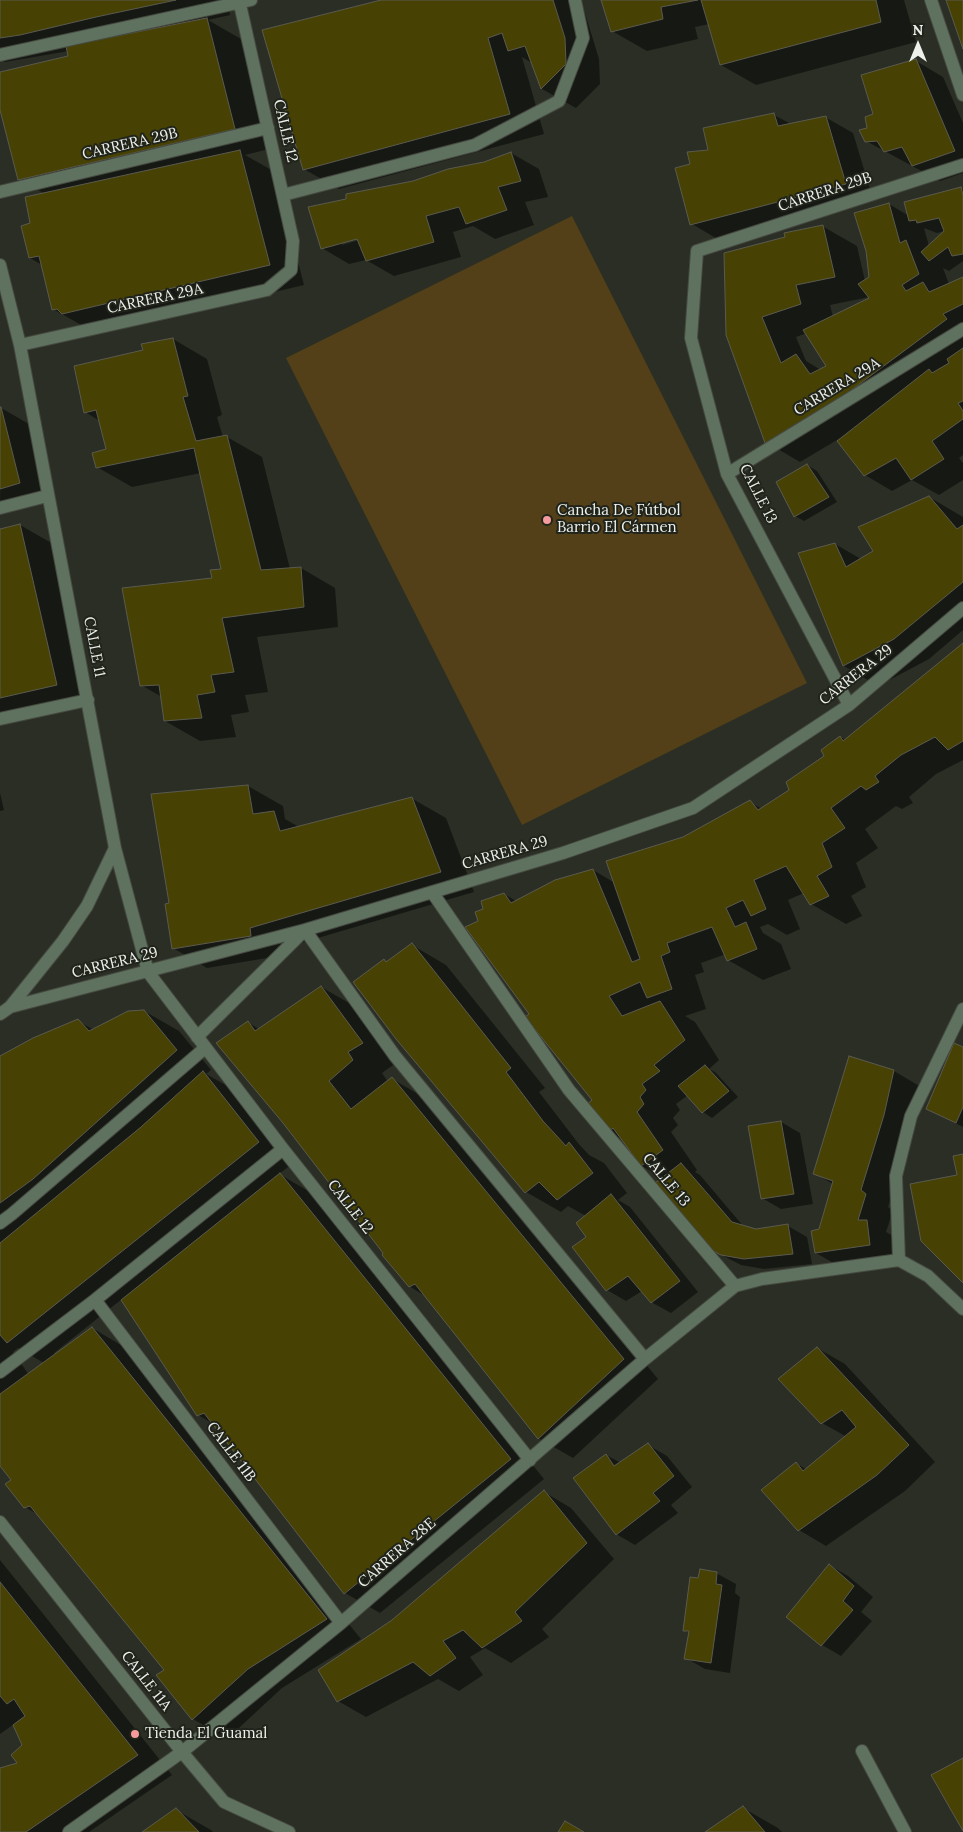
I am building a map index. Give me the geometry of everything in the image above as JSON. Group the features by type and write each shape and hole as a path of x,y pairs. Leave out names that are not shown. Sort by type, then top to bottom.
{"street":[{"path":"283,195 475,145 559,101 583,38 575,0"},
{"path":"931,0 963,95"},
{"path":"0,55 243,1"},
{"name":"CALLE 12","path":"243,1 292,241 291,270"},
{"name":"CARRERA 29B","path":"0,192 268,128"},
{"name":"CARRERA 29B","path":"697,251 963,165"},
{"name":"CALLE 13","path":"697,251 691,338 727,474 849,705"},
{"name":"CALLE 11","path":"0,265 20,345 115,848 148,972"},
{"name":"CARRERA 29A","path":"20,345 267,290 291,270"},
{"name":"CARRERA 29A","path":"727,474 963,329"},
{"path":"0,508 48,496"},
{"name":"CARRERA 29","path":"5,1010 305,930 563,853 693,808 849,705 963,608"},
{"path":"0,719 88,700"},
{"path":"5,1010 63,941 87,906 115,848"},
{"name":"CALLE 13","path":"432,892 569,1090 735,1286"},
{"path":"197,1037 305,930 395,1056 645,1359"},
{"name":"CALLE 12","path":"148,972 283,1149 530,1460"},
{"path":"899,1260 896,1176 911,1116 963,1009"},
{"path":"0,1222 12,1214 205,1048"},
{"path":"0,1372 95,1300 283,1149"},
{"path":"735,1286 762,1279 899,1260 928,1276 963,1309"},
{"name":"CARRERA 28E","path":"69,1832 182,1752 341,1623 645,1359 735,1286"},
{"name":"CALLE 11B","path":"95,1300 341,1623"},
{"name":"CALLE 11A","path":"0,1522 182,1752 224,1802 288,1832"},
{"path":"862,1751 905,1832"}],"shaded area":[{"name":"Cancha De Fútbol Barrio El Cármen","path":"572,216 807,683 522,825 286,358"}],"building":[{"path":"0,0 176,0 0,38"},
{"path":"381,0 553,0 565,38 566,64 541,89 525,46 508,51 502,33 488,38 510,114 303,170 262,30"},
{"path":"601,0 698,0 661,7 663,19 611,32"},
{"path":"701,0 876,0 881,22 720,65"},
{"path":"946,0 963,0 963,49"},
{"path":"207,18 235,129 18,180 0,110 0,72 68,56 66,46"},
{"path":"916,59 955,151 912,166 902,147 884,152 877,141 865,142 859,130 867,128 865,117 873,114 861,75"},
{"path":"774,113 778,126 826,116 846,184 690,225 675,168 690,164 687,152 708,150 703,128"},
{"path":"240,150 270,265 62,314 57,309 52,310 39,256 29,258 21,226 30,223 25,197"},
{"path":"511,152 521,181 498,187 507,210 466,224 459,207 426,216 434,242 366,261 357,239 321,249 308,207 346,199 346,194 413,181 448,169 484,162"},
{"path":"961,187 963,195 963,254 952,256 948,247 929,261 921,252 944,231 939,218 917,223 916,220 909,221 904,202"},
{"path":"889,203 900,243 906,240 919,274 902,285 906,291 923,282 929,292 963,277 963,304 943,314 947,319 846,394 765,443 726,335 724,253 785,237 784,233 823,225 835,277 796,285 801,304 762,317 781,363 796,354 810,374 826,366 803,330 869,298 858,284 869,277 866,251 854,213"},
{"path":"173,338 188,396 183,397 196,441 227,435 261,570 301,567 304,607 222,618 234,672 211,675 215,692 197,695 202,718 164,721 159,685 140,686 122,588 212,578 210,570 221,569 194,448 96,468 92,453 106,449 96,410 84,413 74,366 143,350 141,344"},
{"path":"963,348 963,401 958,403 963,411 963,419 932,441 944,459 911,480 896,458 864,476 837,441 929,369 932,373 949,363 947,359"},
{"path":"0,407 20,483 0,489"},
{"path":"807,464 829,497 794,517 776,482"},
{"path":"929,496 957,529 963,525 963,582 894,639 843,666 798,553 835,543 846,567 873,551 858,527"},
{"path":"20,524 57,685 0,698 0,529"},
{"path":"963,643 963,741 948,750 935,737 901,755 875,776 879,782 866,790 861,786 831,808 845,828 822,843 832,867 817,876 829,896 810,905 786,866 754,880 766,909 751,916 743,900 726,908 735,927 746,922 757,949 727,961 712,927 667,943 670,952 661,956 672,989 647,998 640,982 609,996 622,1016 660,1001 685,1040 654,1065 660,1071 642,1084 646,1090 640,1097 644,1104 637,1112 663,1150 641,1166 613,1128 608,1133 585,1106 592,1100 525,1017 529,1014 465,927 478,921 475,912 483,909 481,901 504,893 511,903 555,880 593,869 632,962 640,959 606,861 683,837 750,800 758,810 789,790 786,782 824,756 821,750 840,736 843,741"},
{"path":"248,785 253,814 274,811 280,831 412,797 441,872 250,928 251,936 172,949 165,904 169,903 151,794"},
{"path":"412,943 511,1068 506,1072 543,1121 566,1146 569,1142 593,1173 557,1200 539,1182 525,1193 396,1039 353,982 384,959 386,962"},
{"path":"321,986 363,1043 348,1052 353,1060 329,1081 351,1109 392,1077 624,1359 538,1439 415,1284 409,1287 382,1255 383,1253 283,1123 216,1043 248,1021 255,1031"},
{"path":"144,1010 177,1050 33,1179 0,1203 0,1056 33,1038 78,1019 89,1031 128,1011"},
{"path":"954,1043 963,1047 963,1107 956,1123 926,1109"},
{"path":"849,1056 894,1070 884,1115 861,1190 866,1194 858,1220 867,1220 870,1245 815,1253 811,1231 819,1229 833,1181 813,1174"},
{"path":"705,1065 729,1091 702,1113 678,1086"},
{"path":"203,1071 259,1142 7,1343 0,1335 0,1243 141,1127"},
{"path":"781,1121 794,1194 761,1199 748,1126"},
{"path":"963,1154 963,1283 921,1241 910,1184 957,1175 953,1156"},
{"path":"681,1163 732,1222 756,1229 788,1224 793,1254 744,1259 721,1255 707,1248 655,1183"},
{"path":"280,1173 511,1459 344,1594 204,1413 197,1416 121,1300"},
{"path":"611,1194 680,1281 651,1303 628,1276 606,1291 572,1247 586,1237 576,1223"},
{"path":"92,1327 327,1619 248,1669 192,1720 156,1675 164,1670 30,1506 24,1508 5,1484 11,1480 0,1466 0,1394"},
{"path":"817,1347 909,1445 877,1475 798,1531 761,1490 796,1462 803,1471 856,1427 842,1410 821,1424 778,1379"},
{"path":"648,1443 674,1476 653,1493 660,1501 616,1535 573,1478 606,1454 614,1466"},
{"path":"544,1490 587,1543 515,1612 522,1621 482,1648 463,1630 443,1641 456,1658 430,1676 413,1662 337,1702 318,1670 392,1620"},
{"path":"829,1564 854,1586 843,1601 853,1610 821,1646 786,1617"},
{"path":"700,1569 717,1572 716,1584 722,1585 711,1663 684,1659 689,1631 683,1631 690,1577 698,1578"},
{"path":"0,1582 138,1755 26,1832 0,1832 0,1768 17,1763 11,1755 22,1745 13,1725 25,1716 14,1699 7,1704 0,1696"},
{"path":"963,1758 963,1831 931,1775"},
{"path":"743,1806 765,1832 705,1832"},
{"path":"176,1808 199,1832 142,1832"},
{"path":"565,1821 584,1832 558,1832"}],"place":[{"name":"Cancha De Fútbol Barrio El Cármen","path":"547,520"},
{"name":"Tienda El Guamal","path":"135,1734"}]}
